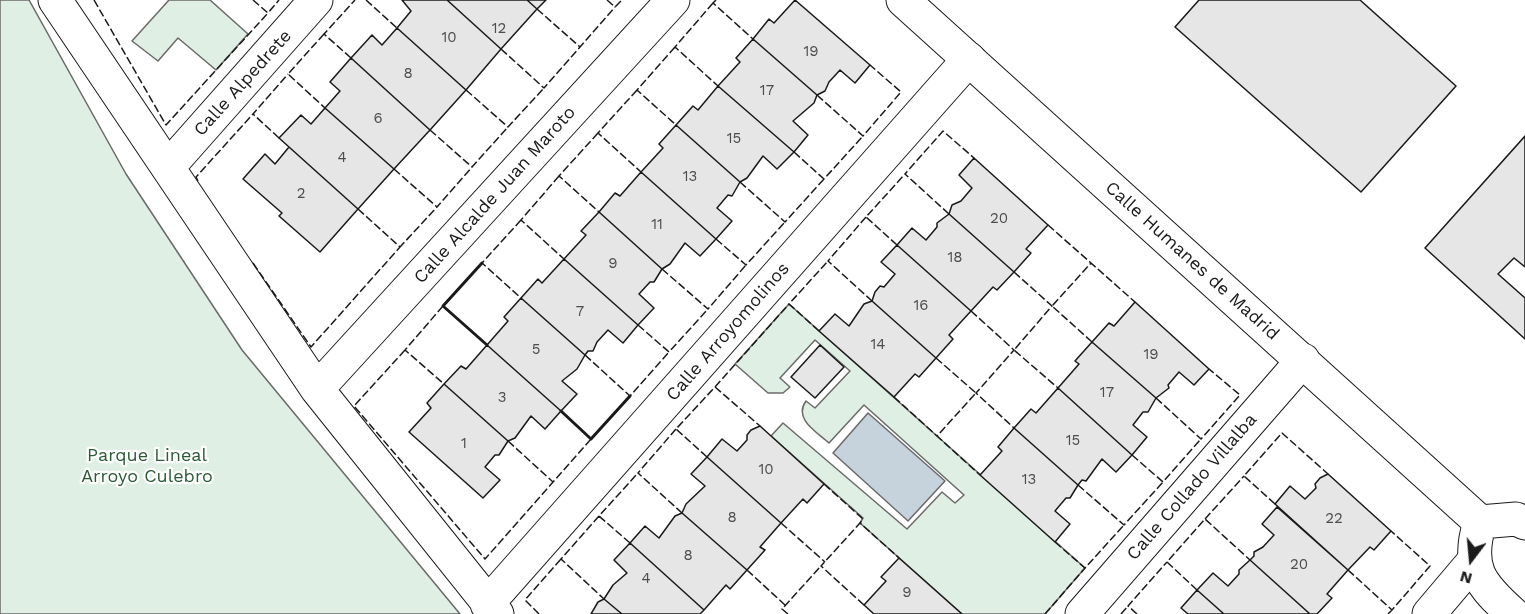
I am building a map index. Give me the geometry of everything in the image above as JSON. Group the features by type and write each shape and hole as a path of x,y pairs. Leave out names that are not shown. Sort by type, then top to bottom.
{"street":[{"path":"56,0 317,389 492,609"},
{"name":"Calle Alpedrete","path":"169,166 316,0"},
{"name":"Calle Alcalde Juan Maroto","path":"317,389 673,0"},
{"name":"Calle Humanes de Madrid","path":"903,0 1480,522"},
{"name":"Calle Arroyomolinos","path":"492,609 969,59"},
{"name":"Calle Collado Villalba","path":"1082,614 1303,360"},
{"path":"1513,614 1494,597 1473,562 1474,542 1480,522 1516,519 1525,523"},
{"path":"1429,614 1473,562"}],"green space":[{"name":"Parque Lineal Arroyo Culebro","path":"0,0 29,0 126,174 242,350 460,614 0,614"},
{"path":"169,0 210,0 248,34 216,70 178,38 158,61 132,41"},
{"path":"789,304 1085,568 1045,614 962,614 860,523 863,518 771,436 783,423 907,529 942,492 955,503 964,495 864,405 829,443 808,425 802,414 806,401 815,408 850,371 815,340 780,378 790,387 783,393 768,393 735,364"}],"shaded area":[{"path":"868,413 945,481 908,521 833,453"}],"building":[{"path":"402,0 447,0 501,49 466,90 397,28 411,11"},
{"path":"447,0 527,0 537,9 501,49"},
{"path":"527,0 546,0 537,9"},
{"path":"795,0 870,65 855,83 840,70 829,82 825,91 817,95 753,39 769,19 774,23"},
{"path":"1199,0 1360,0 1456,86 1361,192 1175,27"},
{"path":"397,28 466,90 430,130 351,58 372,35 382,45"},
{"path":"753,39 817,95 814,103 793,121 808,135 794,152 718,86 740,62 736,58"},
{"path":"351,58 430,130 394,169 325,108 340,91 330,82"},
{"path":"718,86 794,152 777,169 763,156 747,178 740,182 676,125 693,106 698,110"},
{"path":"325,108 394,169 358,209 279,138 301,115 311,124"},
{"path":"676,125 740,182 732,196 728,195 717,208 732,221 716,239 641,172 663,148 659,144"},
{"path":"1525,136 1525,267 1514,258 1498,274 1525,298 1525,339 1425,248"},
{"path":"289,147 358,209 320,252 279,216 282,213 243,179 265,154 275,164"},
{"path":"974,158 1048,225 1026,249 1031,253 1014,272 949,214 952,205 961,201 972,188 959,175"},
{"path":"641,172 716,239 700,256 685,243 670,264 662,269 599,212 615,193 620,196"},
{"path":"599,212 662,269 654,282 650,282 639,294 654,308 638,325 564,259 586,235 581,231"},
{"path":"949,214 1014,272 997,290 993,287 971,311 897,245 912,228 926,240 937,227 937,223"},
{"path":"897,245 971,311 949,335 953,339 936,358 872,301 880,286 884,287 895,274 881,262"},
{"path":"564,259 638,325 623,343 608,330 597,342 593,351 588,351 585,355 521,298 538,279 542,283"},
{"path":"521,298 585,355 577,369 562,381 577,394 561,411 487,345 508,321 504,317"},
{"path":"872,301 936,358 919,377 915,374 894,397 819,331 835,314 849,326 864,304"},
{"path":"1135,302 1209,369 1194,385 1179,372 1168,385 1169,388 1156,398 1092,342 1109,323 1114,326"},
{"path":"1092,342 1156,398 1148,412 1143,412 1133,425 1147,437 1132,455 1058,388 1079,364 1075,361"},
{"path":"487,345 561,411 545,429 531,416 515,438 508,441 444,384 461,366 466,369"},
{"path":"820,345 844,367 815,398 791,377"},
{"path":"444,384 508,441 499,455 495,455 485,467 500,480 483,498 409,432 431,408 427,403"},
{"path":"1058,388 1132,455 1116,472 1102,459 1086,481 1082,480 1078,485 1014,428 1031,409 1036,413"},
{"path":"760,426 824,484 807,503 803,499 781,523 707,457 722,439 737,451 747,440 747,435 751,430"},
{"path":"1014,428 1078,485 1070,498 1066,498 1055,511 1070,524 1055,542 980,475 1002,451 998,447"},
{"path":"707,457 781,523 760,547 765,550 747,570 682,513 686,504 705,486 691,474"},
{"path":"1328,474 1391,531 1374,550 1370,547 1348,570 1275,504 1290,486 1305,499 1316,488 1315,484 1320,478"},
{"path":"1277,507 1348,570 1327,594 1332,598 1317,614 1310,614 1250,560 1254,552 1263,547 1274,535 1262,524"},
{"path":"682,513 747,570 730,589 726,585 704,610 630,543 645,526 659,538 675,516"},
{"path":"630,543 704,610 700,614 622,614 604,599 613,585 627,573 614,560"},
{"path":"899,558 962,614 874,614 864,605 886,581 881,577"},
{"path":"1250,560 1310,614 1224,614 1197,590 1213,573 1228,586 1239,574 1239,570"},
{"path":"1197,590 1224,614 1188,614 1181,608"},
{"path":"604,599 622,614 591,614 598,602"}],"fence":[{"path":"94,0 166,125 268,13"},
{"path":"253,0 268,13 279,0"},
{"path":"351,58 324,34 355,0"},
{"path":"366,0 397,28"},
{"path":"607,0 615,7 622,0"},
{"path":"716,0 713,3 753,39"},
{"path":"713,3 675,47 718,86"},
{"path":"537,9 580,47 615,7"},
{"path":"324,34 288,74 325,108"},
{"path":"501,49 544,88 580,47"},
{"path":"675,47 637,90 676,125"},
{"path":"817,95 863,136 901,92 870,65"},
{"path":"279,138 253,114 288,74"},
{"path":"466,90 508,127 544,88"},
{"path":"637,90 598,133 641,172"},
{"path":"198,181 196,177 253,114"},
{"path":"430,130 472,167 508,127"},
{"path":"949,214 905,174 943,131 974,158"},
{"path":"598,133 559,176 599,212"},
{"path":"794,152 824,179 863,136"},
{"path":"394,169 437,207 472,167"},
{"path":"897,245 866,217 905,174"},
{"path":"559,176 521,220 564,259"},
{"path":"740,182 785,222 824,179"},
{"path":"358,209 400,247 437,207"},
{"path":"866,217 828,261 872,301"},
{"path":"521,220 482,263 521,298"},
{"path":"716,239 746,265 785,222"},
{"path":"1048,225 1091,263"},
{"path":"253,263 311,347 400,247"},
{"path":"819,331 789,304 828,261"},
{"path":"1092,342 1052,306 1091,263 1135,302"},
{"path":"662,269 708,309 746,265"},
{"path":"1014,272 1052,306 1014,350 1058,388"},
{"path":"715,387 789,304"},
{"path":"443,306 405,350 444,384"},
{"path":"638,325 669,352 708,309"},
{"path":"971,311 1014,350 976,393 1014,428"},
{"path":"405,350 354,406 485,559 553,482"},
{"path":"585,355 630,396 669,352"},
{"path":"936,358 976,393 937,436 980,475"},
{"path":"1156,398 1201,439 1240,395 1209,369"},
{"path":"707,457 676,429 715,387 760,426"},
{"path":"894,397 937,436"},
{"path":"676,429 638,473 682,513"},
{"path":"1275,504 1244,476 1282,433 1328,474"},
{"path":"508,441 553,482 591,439"},
{"path":"1132,455 1163,482 1201,439"},
{"path":"630,543 599,516 638,473"},
{"path":"1205,519 1244,476"},
{"path":"1078,485 1124,525 1163,482"},
{"path":"824,484 863,519 860,523"},
{"path":"599,516 561,559 604,599"},
{"path":"1197,590 1167,562 1205,519 1250,560"},
{"path":"781,523 825,562"},
{"path":"864,605 821,566 860,523 899,558"},
{"path":"1055,542 1085,568 1124,525"},
{"path":"1348,570 1392,610 1430,566 1391,531"},
{"path":"539,614 525,600 561,559"},
{"path":"1137,614 1128,606 1167,562"},
{"path":"788,614 782,609 821,566"},
{"path":"1045,614 1085,568"},
{"path":"747,570 785,605"},
{"path":"1121,614 1128,606"},
{"path":"1388,614 1392,610"}],"wall":[{"path":"482,263 443,306 487,345"},
{"path":"561,411 591,439 630,396"}]}
